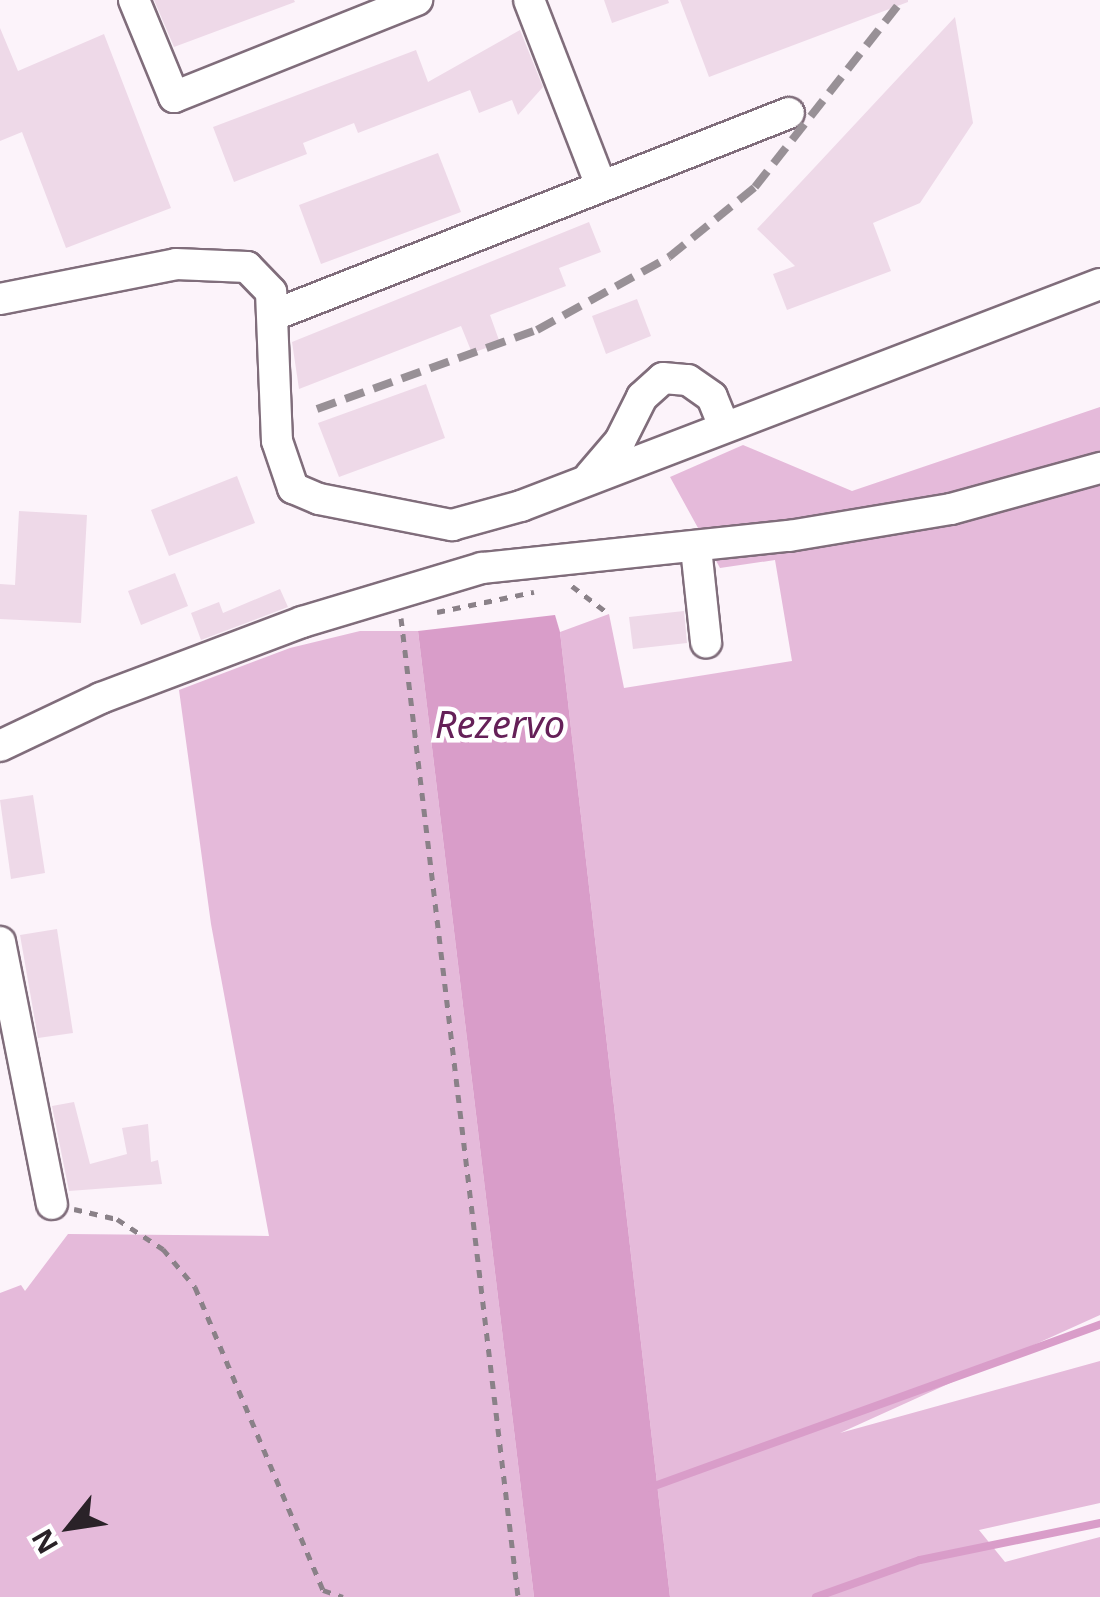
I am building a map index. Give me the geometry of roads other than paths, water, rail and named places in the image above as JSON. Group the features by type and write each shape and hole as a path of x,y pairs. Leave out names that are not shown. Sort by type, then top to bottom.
{"street":[{"path":"134,0 174,97 417,0"},
{"path":"530,0 601,186"},
{"path":"274,315 788,112"},
{"path":"0,299 218,261 262,276 274,315 277,442 293,488 319,499 452,525 588,478 1100,284"},
{"path":"588,478 620,441 642,397 663,378 688,380 712,397 724,426"},
{"path":"0,746 102,698 384,597 541,557 696,548 950,509 1100,468"},
{"path":"696,548 706,642"},
{"path":"0,942 52,1204"}],"water":[{"name":"Rezervo","path":"555,615 670,1597 534,1597 418,631"}],"waterway":[{"path":"649,1488 1100,1325"},
{"path":"816,1597 920,1560 1100,1523"}],"railway":[{"path":"317,409 537,330 669,257 755,187 902,0"}]}
